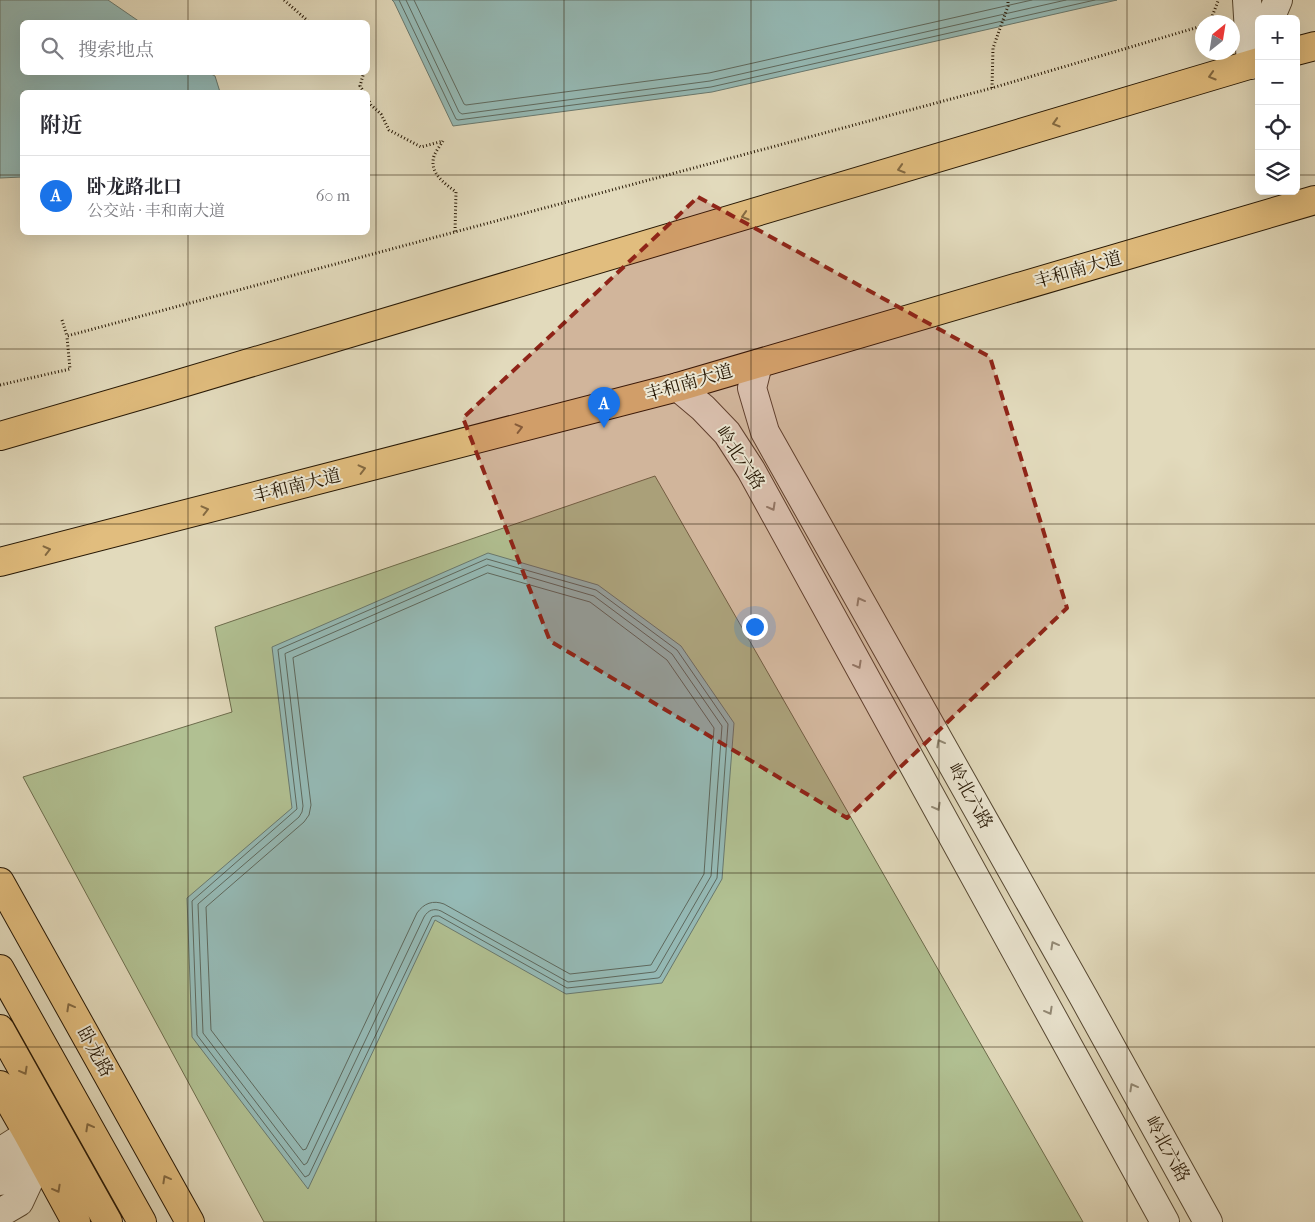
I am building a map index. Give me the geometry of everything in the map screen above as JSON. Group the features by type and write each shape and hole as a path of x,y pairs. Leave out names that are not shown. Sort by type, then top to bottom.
{"main road":[{"path":"1300,50 1315,46"},
{"path":"0,436 162,390 1255,58"},
{"name":"丰和南大道","path":"0,562 678,387 1315,200"},
{"name":"卧龙路","path":"0,882 190,1222"},
{"path":"0,969 142,1222"},
{"path":"0,1028 108,1222"},
{"path":"0,1085 76,1222"}],"street":[{"path":"1247,0 1255,52"},
{"path":"1272,15 1278,0"},
{"name":"岭北六路","path":"758,364 752,388 765,432 1208,1222"},
{"name":"岭北六路","path":"678,387 703,408 727,433 751,470 1165,1222"},
{"path":"0,1138 34,1146"},
{"path":"0,1152 34,1146"},
{"path":"0,1181 34,1146"},
{"path":"0,1213 19,1202 34,1146"}],"path":[{"path":"284,0 307,20"},
{"path":"992,88 993,48 1008,6 1008,0"},
{"path":"1213,15 1218,0"},
{"path":"67,336 992,88 1195,28"},
{"path":"363,75 360,86 363,90"},
{"path":"370,103 381,114 389,130 421,147 443,141 434,156 433,167 442,181 456,192 455,232"},
{"path":"0,385 70,369 67,336 62,320"}],"highlighted area":[{"path":"698,197 990,357 1067,608 847,818 550,641 463,418"}],"green space":[{"path":"655,476 1083,1222 264,1222 23,777 232,712 215,627"}],"water":[{"path":"0,0 108,0 137,20 20,20 20,75 215,76 219,90 20,90 20,177 0,178"},
{"path":"392,0 1117,0 712,92 453,126"},
{"path":"488,553 598,585 681,646 734,723 722,879 662,983 566,994 435,920 308,1189 192,1037 187,898 292,808 272,647"}],"place":[{"name":"卧龙路北口","path":"604,428"}]}
